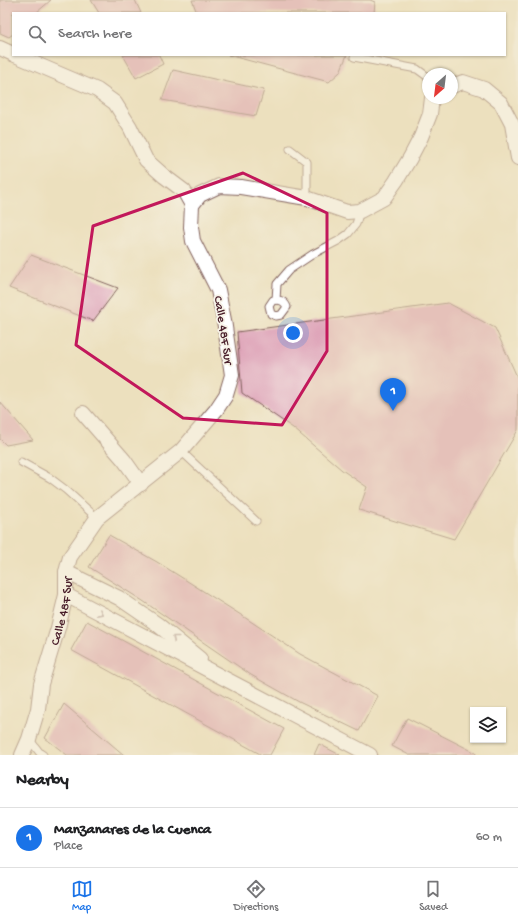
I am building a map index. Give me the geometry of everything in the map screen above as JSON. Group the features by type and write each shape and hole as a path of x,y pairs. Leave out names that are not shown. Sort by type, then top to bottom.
{"street":[{"path":"0,48 12,54"},
{"path":"16,56 97,90 115,103 130,127 146,160 184,191 192,205 200,195 219,186 241,187 307,198 347,212 360,211 384,198 396,181 421,138 430,114 431,104"},
{"path":"458,84 463,82 484,89 501,103 512,124 518,158"},
{"name":"Calle 48F Sur","path":"22,755 29,739 38,709 41,684 58,628 66,595 66,572 70,557 97,518 181,451 216,410 226,395 232,375 218,290 194,241 191,227 192,205"},
{"path":"83,413 124,460 141,484"},
{"path":"66,572 119,598 157,624 227,680"},
{"path":"66,595 370,755"}],"lane":[{"path":"354,57 417,69 422,72"},
{"path":"290,149 307,162 307,198"},
{"path":"276,300 277,284 289,270 348,234 356,224 360,211"},
{"path":"181,451 256,521"},
{"path":"21,462 50,478 66,490 97,518"},
{"path":"29,739 43,755"}],"highlighted area":[{"path":"243,173 327,213 327,351 282,425 183,418 76,345 93,226"}],"building":[{"path":"0,0 51,0 37,12 12,12 12,35 9,37 0,33"},
{"path":"91,0 135,0 141,12 98,12"},
{"path":"192,0 370,0 375,2 374,12 197,12"},
{"path":"124,56 159,56 163,64 136,78"},
{"path":"232,56 347,56 340,72 329,82"},
{"path":"173,70 264,90 256,116 162,100"},
{"path":"31,255 118,288 93,321 9,288"},
{"path":"448,303 495,328 518,379 518,430 454,539 359,510 367,487 342,470 293,428 242,393 237,332"},
{"path":"0,402 33,440 6,445 0,439"},
{"path":"109,535 157,562 300,654 378,696 359,731 299,702 251,675 143,601 89,567"},
{"path":"87,621 284,729 270,755 262,755 71,650"},
{"path":"64,704 124,755 67,755 45,738"},
{"path":"407,718 476,753 475,755 409,755 392,746"},
{"path":"319,744 340,755 314,755"}],"place":[{"name":"Manzanares de la Cuenca","path":"393,411"}]}
